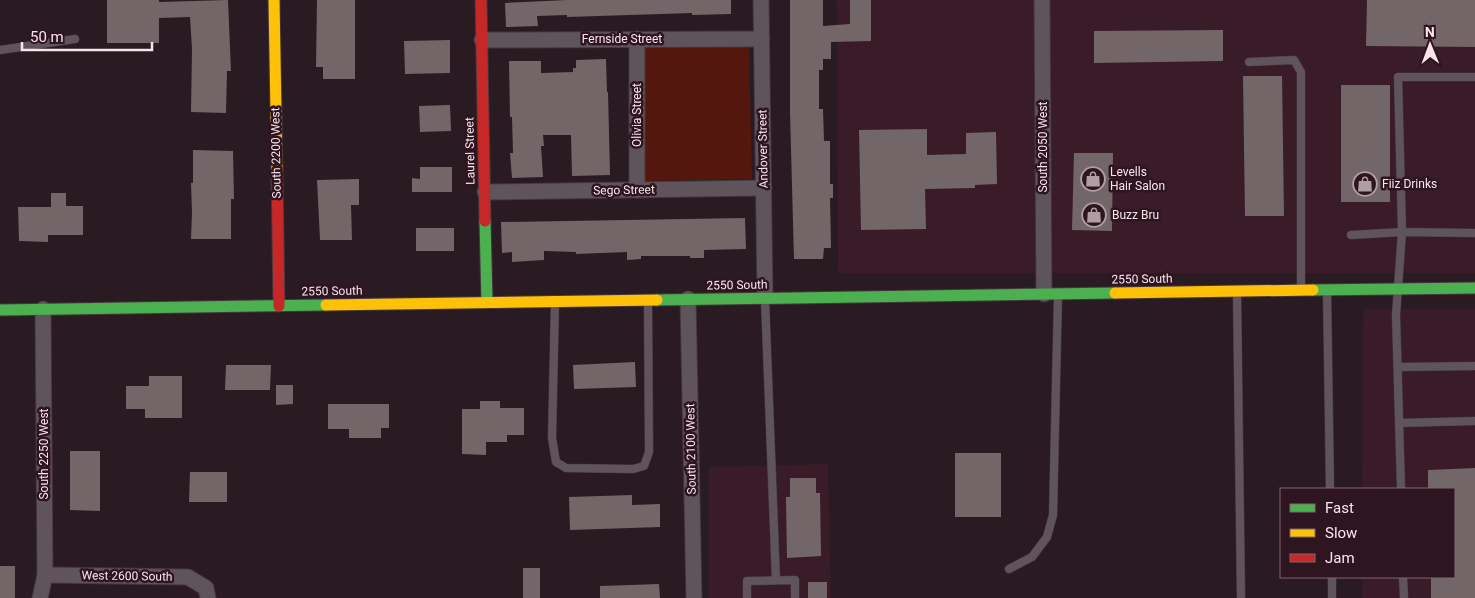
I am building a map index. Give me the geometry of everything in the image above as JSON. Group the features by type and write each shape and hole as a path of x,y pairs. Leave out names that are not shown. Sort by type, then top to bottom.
{"street":[{"name":"South 2200 West","path":"274,0 279,306"},
{"name":"Laurel Street","path":"481,0 487,302"},
{"name":"Andover Street","path":"761,0 765,298"},
{"name":"South 2050 West","path":"1042,0 1051,294"},
{"name":"Olivia Street","path":"637,39 637,190"},
{"name":"Fernside Street","path":"482,40 762,39"},
{"name":"Sego Street","path":"485,192 764,188"},
{"name":"2550 South","path":"0,310 1475,288"},
{"name":"South 2100 West","path":"688,299 694,598"},
{"name":"South 2250 West","path":"40,598 44,574 43,309"},
{"name":"West 2600 South","path":"44,574 188,577 207,593"}],"lane":[{"path":"0,50 75,39"},
{"path":"1249,62 1294,60 1301,72 1301,290"},
{"path":"1401,488 1396,315 1402,232 1398,77 1475,76"},
{"path":"1351,235 1402,232 1475,232"},
{"path":"1327,289 1330,488"},
{"path":"1237,291 1241,598"},
{"path":"1009,569 1032,557 1046,537 1053,515 1051,294"},
{"path":"765,298 776,580"},
{"path":"555,302 552,438 556,462 566,468 633,469 644,466 649,452 648,300"},
{"path":"1398,367 1475,366"},
{"path":"1399,422 1475,421"},
{"path":"1332,578 1332,598"},
{"path":"1403,578 1404,598"},
{"path":"747,598 746,581 776,580 795,580 795,598"}],"shaded area":[{"path":"837,0 1475,0 1475,273 838,273"},
{"path":"749,45 752,179 644,181 641,47"},
{"path":"1363,309 1475,309 1475,598 1362,598 1362,578 1455,578 1455,488 1362,488"},
{"path":"828,464 831,598 709,598 709,467"}],"building":[{"path":"107,0 159,0 159,2 228,0 231,71 227,71 226,113 191,112 192,49 190,17 159,18 159,43 107,43"},
{"path":"317,0 355,0 355,79 323,79 323,67 316,67"},
{"path":"567,0 731,0 731,14 537,16 538,26 506,27 505,3"},
{"path":"790,0 823,0 823,26 850,24 850,0 871,0 871,41 831,42 831,59 823,59 823,70 819,70 819,109 823,109 824,141 830,141 830,184 833,184 833,198 830,198 831,248 824,248 823,259 794,259 790,112"},
{"path":"1367,0 1475,0 1475,47 1366,46"},
{"path":"1223,30 1223,61 1094,63 1094,31"},
{"path":"450,40 450,73 405,74 404,41"},
{"path":"606,59 610,175 572,176 571,135 543,135 544,146 541,146 543,177 512,178 510,153 513,153 509,61 541,61 541,73 573,72 573,68 576,68 576,60"},
{"path":"1243,76 1282,76 1284,216 1245,216"},
{"path":"1341,85 1390,85 1390,202 1341,202"},
{"path":"450,105 451,131 420,132 419,106"},
{"path":"927,129 927,155 966,154 966,133 996,132 997,184 975,185 975,188 925,189 926,229 861,230 859,130"},
{"path":"193,150 233,151 234,199 231,199 231,239 191,239"},
{"path":"1074,153 1113,153 1112,231 1072,230"},
{"path":"420,167 452,167 452,192 412,192 412,178 420,179"},
{"path":"359,179 359,205 351,205 352,240 320,240 317,180"},
{"path":"51,193 66,193 66,206 83,206 83,235 48,235 48,242 19,241 18,207 51,207"},
{"path":"745,218 746,249 704,250 704,258 690,258 690,256 641,256 641,259 627,260 627,252 576,254 576,252 544,251 544,260 512,262 512,252 502,253 501,222"},
{"path":"416,228 454,228 454,251 416,251"},
{"path":"635,362 636,387 574,389 573,365"},
{"path":"226,365 271,365 270,390 225,390"},
{"path":"149,376 182,376 182,418 145,418 145,409 126,409 126,386 149,386"},
{"path":"276,385 293,385 293,404 276,405"},
{"path":"480,401 500,401 500,408 524,408 524,435 507,435 507,442 486,442 486,455 462,454 462,409 480,409"},
{"path":"328,404 389,404 389,428 381,428 381,438 349,438 349,429 328,429"},
{"path":"70,451 100,451 100,511 70,510"},
{"path":"955,453 1001,453 1001,517 955,517"},
{"path":"1475,468 1475,598 1431,598 1431,578 1455,578 1455,488 1428,488 1428,470"},
{"path":"190,472 227,472 227,502 189,502"},
{"path":"790,478 816,478 816,493 820,493 821,556 787,558 786,497 790,497"},
{"path":"632,495 632,505 660,504 660,527 570,530 569,497"},
{"path":"0,566 15,566 15,598 0,598"},
{"path":"523,568 540,568 540,598 523,598"},
{"path":"808,582 827,582 827,598 808,598"},
{"path":"659,584 660,598 600,598 600,586"}],"traffic: fast":[{"path":"485,221 487,302"},
{"path":"1313,290 1475,288"},
{"path":"657,300 1115,293"},
{"path":"0,310 326,305"}],"traffic: slow":[{"path":"274,0 277,170"},
{"path":"1115,293 1313,290"},
{"path":"326,305 657,300"}],"traffic: jam":[{"path":"481,0 485,221"},
{"path":"277,170 279,306"}],"place":[{"name":"Levells Hair Salon","path":"1093,179"},
{"name":"Fiiz Drinks","path":"1365,184"},
{"name":"Buzz Bru","path":"1094,215"}]}
